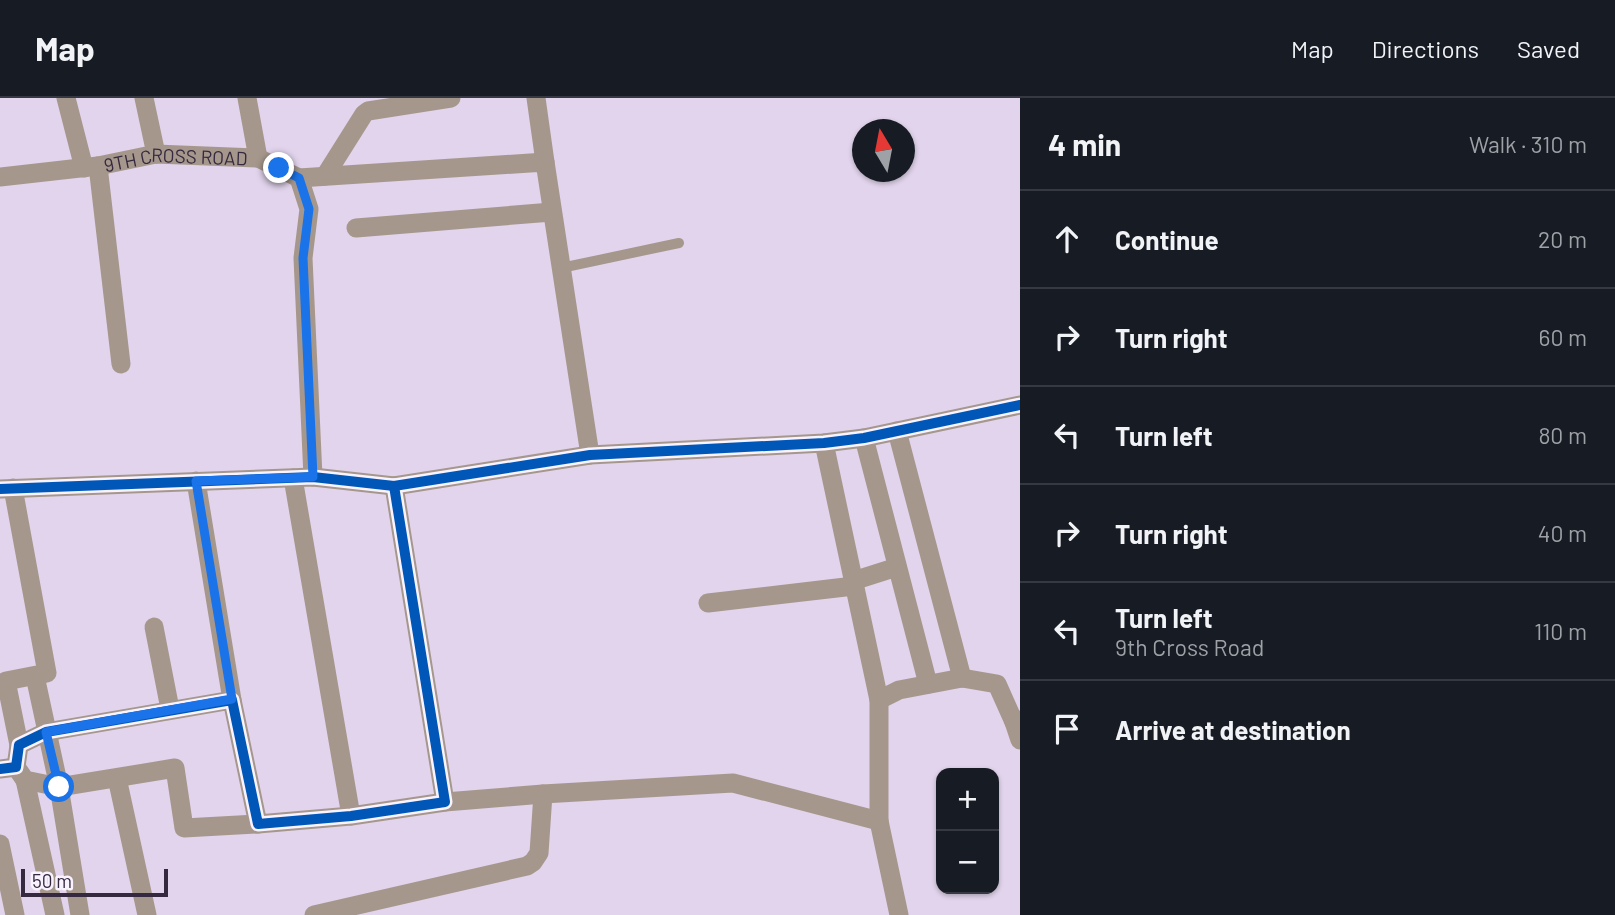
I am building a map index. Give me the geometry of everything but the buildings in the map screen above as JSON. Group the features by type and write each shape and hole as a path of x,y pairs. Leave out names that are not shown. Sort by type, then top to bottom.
{"street":[{"path":"66,98 91,167 121,364"},
{"path":"144,98 156,153"},
{"path":"247,98 258,158"},
{"path":"325,176 368,111 450,98"},
{"path":"536,98 590,455"},
{"name":"9TH CROSS ROAD","path":"0,177 91,167 156,153 258,158 299,178"},
{"path":"313,477 303,258 309,209 299,178 545,162"},
{"path":"356,228 552,212"},
{"path":"55,915 14,772 19,745 6,681 47,673 7,488 313,477 394,486 590,455 824,443 864,438 1020,405"},
{"path":"897,431 962,678"},
{"path":"864,438 928,684"},
{"path":"824,443 879,700 879,821 899,915"},
{"path":"293,478 351,816"},
{"path":"196,481 232,699 258,824"},
{"path":"394,486 445,803"},
{"path":"708,603 853,583 897,567"},
{"path":"155,627 170,709"},
{"path":"35,676 59,787 80,915"},
{"path":"879,700 900,690 962,678 997,684 1018,727"},
{"path":"19,745 46,732 232,699"},
{"path":"14,772 59,787 175,768 184,828 351,816 445,803 543,794 733,783 879,821"},
{"path":"117,778 147,915"},
{"path":"313,915 527,866 539,853 543,794"},
{"path":"0,844 15,915"}],"lane":[{"path":"561,268 679,243"}],"cycle path":[{"path":"0,489 313,477 394,486 590,455 824,443 864,438 1020,405"},
{"path":"0,769 16,767 19,745 46,732 232,700 258,824 351,816 445,802 394,486"}],"route":[{"path":"59,787 46,732 232,699 196,481 313,477 303,258 309,209 299,178 279,168"}]}
